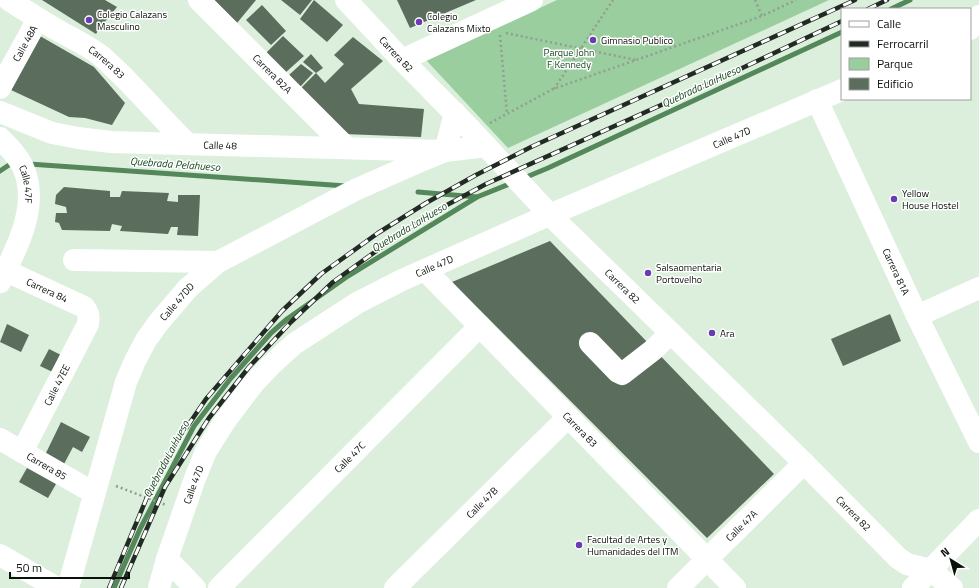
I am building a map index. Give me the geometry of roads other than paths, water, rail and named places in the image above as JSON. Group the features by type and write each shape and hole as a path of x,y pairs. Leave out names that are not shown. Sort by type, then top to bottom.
{"street":[{"name":"Carrera 83","path":"9,0 38,19 100,55 188,144"},
{"name":"Carrera 82A","path":"199,0 347,148"},
{"name":"Carrera 82","path":"346,0 402,60 455,113 550,215 804,463 898,558 907,564 931,570 952,588"},
{"path":"402,60 532,0"},
{"path":"971,28 979,16"},
{"name":"Calle 48A","path":"0,88 38,19"},
{"name":"Calle 47D","path":"159,588 167,559 206,451 225,421 253,384 294,344 356,303 402,280 426,271 550,215 841,90"},
{"name":"Carrera 81A","path":"817,100 917,316 979,442"},
{"name":"Calle 48","path":"0,112 52,132 78,138 123,143 445,151"},
{"path":"445,151 455,113"},
{"name":"Calle 47F","path":"0,138 20,162 27,183 28,207 22,233 2,274"},
{"name":"Calle 47DD","path":"68,588 126,382 146,340 168,310 188,288 218,262 355,190 445,151 485,145"},
{"path":"74,260 218,262"},
{"name":"Carrera 83","path":"426,271 735,588"},
{"name":"Carrera 84","path":"2,274 84,307 89,317"},
{"path":"917,316 979,288"},
{"name":"Calle 47EE","path":"22,452 88,324 89,317"},
{"name":"Calle 47C","path":"219,588 480,326"},
{"path":"590,342 618,372 622,374 653,350 671,332"},
{"name":"Calle 47B","path":"396,588 568,417"},
{"name":"Carrera 85","path":"0,439 94,493"},
{"name":"Calle 47A","path":"678,588 804,463"},
{"path":"914,588 979,520"},
{"path":"0,555 57,588"},
{"path":"167,559 195,588"},
{"path":"907,564 914,588"}],"waterway":[{"name":"Quebrada La Hueso","path":"893,8 910,0"},
{"name":"Quebrada La Hueso","path":"524,178 841,32"},
{"name":"Quebrada Pelahueso","path":"0,171 12,163 15,163"},
{"name":"Quebrada Pelahueso","path":"29,164 346,186"},
{"name":"Quebrada La Hueso","path":"114,588 140,529 194,426 231,378 271,333 287,319 348,276 477,197 512,183"},
{"name":"Quebrada Pelahueso","path":"418,192 477,197"}],"railway":[{"path":"109,588 153,483 176,443 206,399 282,311 321,274 378,233 426,203 476,175 531,147 855,0"},
{"path":"870,8 887,0"},
{"path":"121,588 165,487 209,418 249,367 291,322 333,282 432,213 486,184 719,79 841,21"}],"place":[{"name":"Colegio Calazans Masculino","path":"89,20"},
{"name":"Colegio Calazans Mixto","path":"419,22"},
{"name":"Gimnasio Publico","path":"593,40"},
{"name":"Yellow House Hostel","path":"894,199"},
{"name":"Salsaomentaria Portovelho","path":"648,273"},
{"name":"Ara","path":"712,333"},
{"name":"Facultad de Artes y Humanidades del ITM","path":"579,545"}],"park label":[{"name":"Parque John F Kennedy","path":"569,58"}]}
